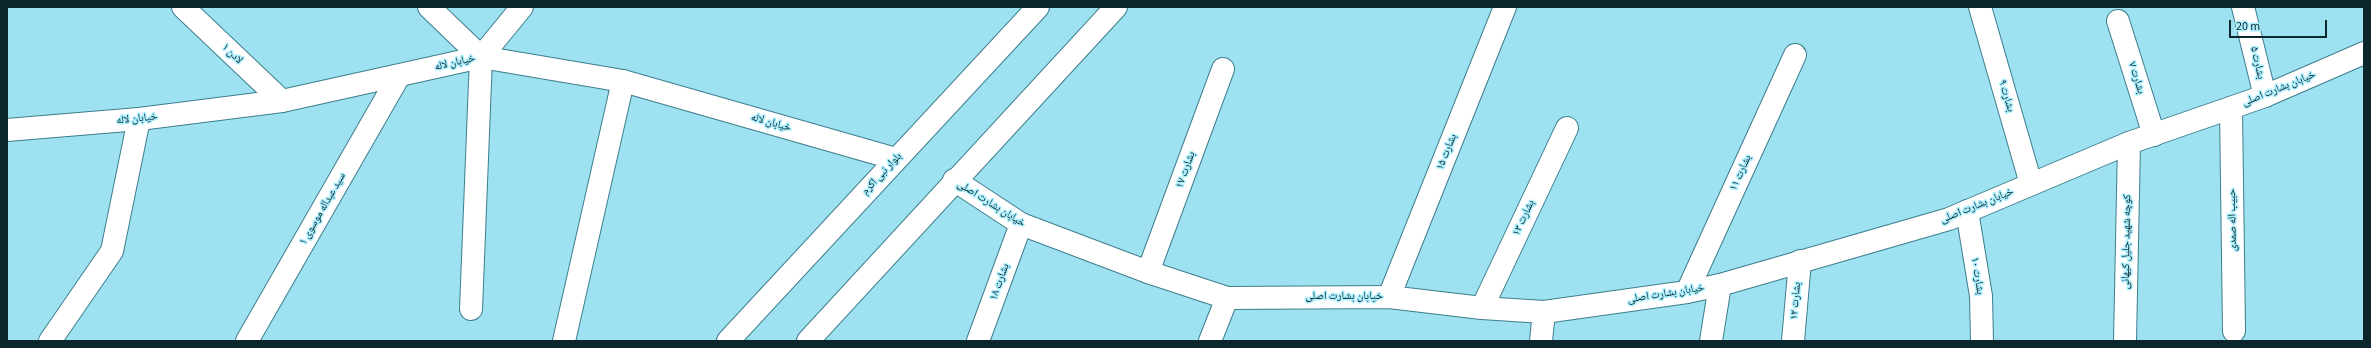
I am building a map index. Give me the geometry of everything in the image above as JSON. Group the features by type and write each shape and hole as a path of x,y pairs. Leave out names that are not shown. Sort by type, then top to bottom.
{"street":[{"name":"لادن ۱","path":"183,7 282,101"},
{"path":"429,7 481,57"},
{"path":"471,309 481,57 522,7"},
{"name":"بلوار نبی اکرم","path":"728,341 1038,7"},
{"path":"808,341 954,180 1116,7"},
{"name":"بشارت ۱۵","path":"1389,296 1505,7"},
{"name":"بشارت ۹","path":"1980,7 2031,184"},
{"name":"بشارت ۵","path":"2243,7 2265,96"},
{"name":"بشارت ۷","path":"2118,20 2154,135"},
{"name":"خیابان بشارت اصلی","path":"954,180 1021,224 1148,272 1227,298 1389,296 1482,308 1544,312 1687,292 1720,285 1949,219 2129,143 2265,96 2364,52"},
{"name":"بشارت ۱۱","path":"1687,292 1795,55"},
{"name":"خیابان لاله","path":"7,130 140,119 282,101 481,57 623,81 896,159"},
{"name":"بشارت ۱۷","path":"1148,272 1223,69"},
{"name":"سید عبداله موسوی ۱","path":"247,341 400,76"},
{"path":"564,341 623,81"},
{"name":"حبیب اله صمدی","path":"2231,108 2234,331"},
{"path":"50,341 112,251 140,119"},
{"name":"بشارت ۱۳","path":"1482,308 1567,128"},
{"name":"کوچه شهید جلیل کیهانی","path":"2125,341 2129,143"},
{"name":"بشارت ۱۰","path":"1967,211 1981,296 1982,341"},
{"name":"بشارت ۱۸","path":"978,341 1021,224"},
{"name":"بشارت ۱۲","path":"1793,341 1800,261"},
{"path":"1711,341 1720,285"},
{"path":"1210,341 1227,298"},
{"path":"1541,341 1544,312"}]}
